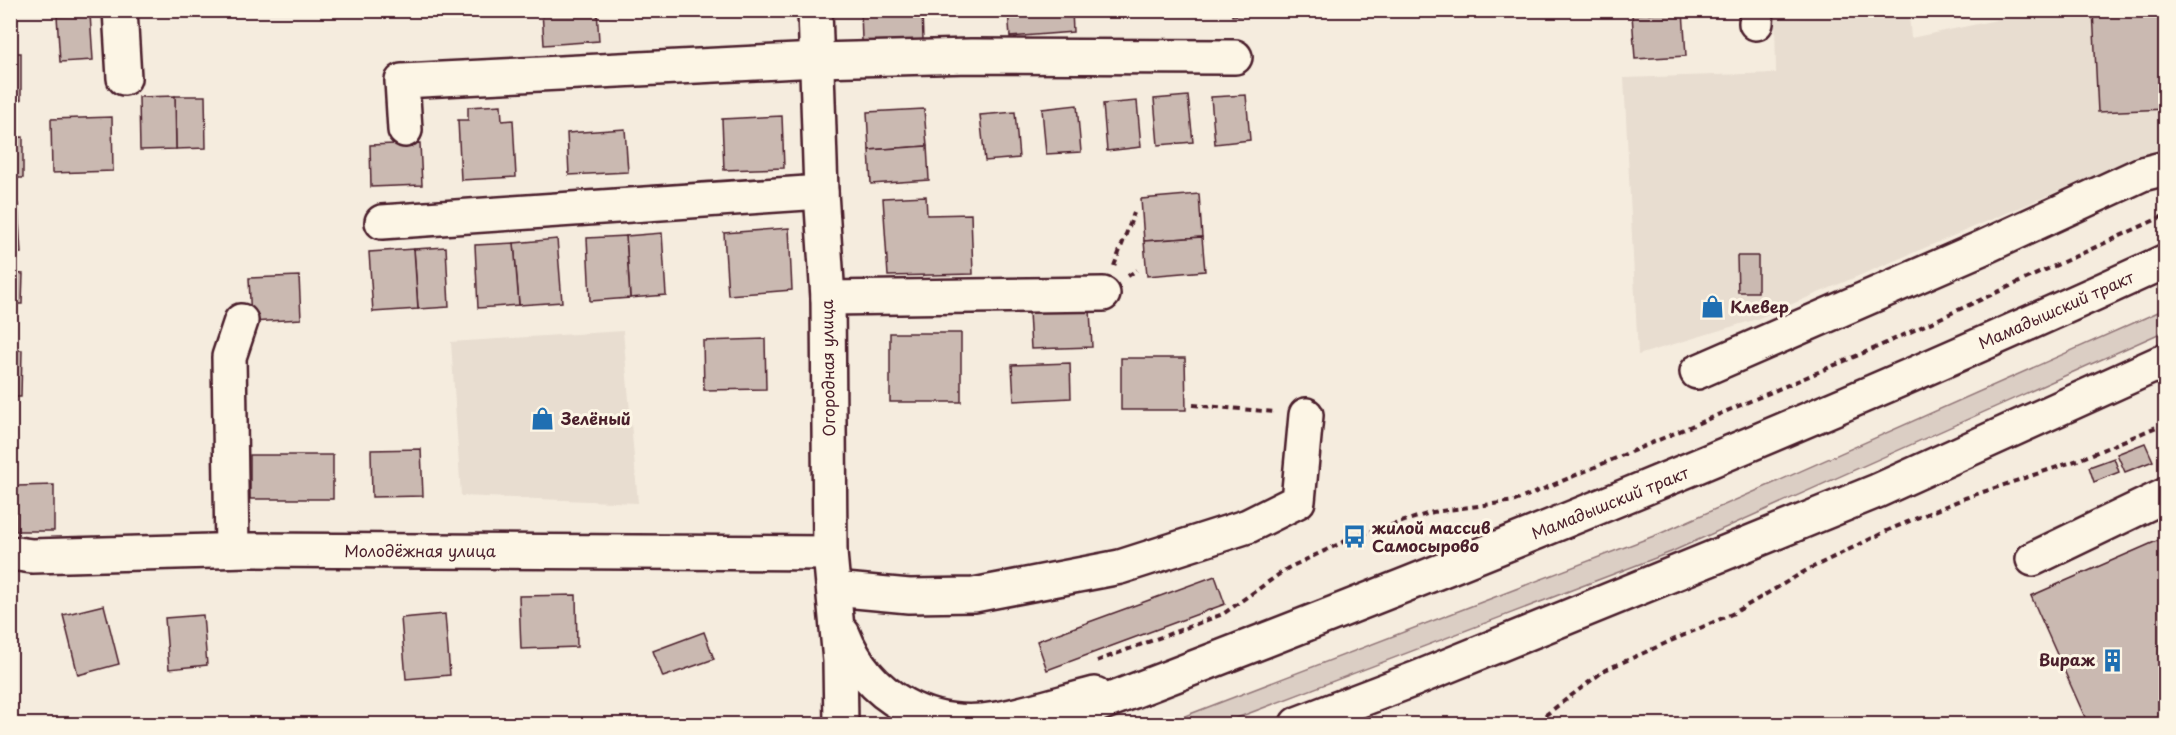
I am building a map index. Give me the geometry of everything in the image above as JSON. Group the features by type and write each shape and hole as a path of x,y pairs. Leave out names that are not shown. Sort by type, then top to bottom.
{"main road":[{"path":"120,10 124,78"},
{"path":"603,46 640,52 816,37 971,56 1235,57"},
{"path":"405,130 402,81 816,37"},
{"name":"Огородная улица","path":"816,37 821,192 828,298 830,552 840,661 841,724"},
{"path":"1697,372 1984,247 2142,174 2166,168"},
{"path":"382,222 821,192"},
{"name":"Мамадышский тракт","path":"1047,724 1380,597 1673,477 2166,261"},
{"path":"828,298 1103,294"},
{"path":"231,550 229,357 241,321"},
{"path":"1297,724 1415,680 1877,491 2166,360"},
{"path":"1196,668 996,719 954,721 909,709 883,694 852,657 835,603 909,596 974,595 1120,567 1248,526 1298,501 1306,415"},
{"path":"2033,559 2166,495"},
{"name":"Молодёжная улица","path":"10,553 32,556 231,550 830,552"},
{"path":"817,724 822,717 840,661"}],"path":[{"path":"1103,294 1134,213"},
{"path":"1107,658 1224,614 1288,568 1354,537 1433,512 1515,501 1875,348 2166,215"},
{"path":"1193,405 1306,415"},
{"path":"1526,724 1542,717 1605,670 1734,613 1807,570 1893,528 1965,498 2078,460 2166,423"}],"shaded area":[{"path":"2039,11 2165,11 2165,146 1757,319 1638,355 1624,78 1776,73 1775,19 1909,15 1911,38"},
{"path":"2165,309 2165,331 1671,552 1221,724 1164,724 1659,534"},
{"name":"Зелёный","path":"623,331 638,503 461,496 451,342"}],"building":[{"path":"542,10 597,10 599,41 544,45"},
{"path":"861,10 922,10 923,40 862,41"},
{"path":"1008,10 1072,10 1073,32 1010,37"},
{"path":"1232,10 1297,10 1297,12 1232,16"},
{"path":"2093,10 2166,10 2166,109 2098,112"},
{"path":"1683,11 1686,56 1635,59 1632,14"},
{"path":"90,14 93,60 60,62 57,16"},
{"path":"10,53 21,53 21,100 10,100"},
{"path":"1246,95 1250,140 1215,144 1211,97"},
{"path":"175,96 205,96 206,148 176,149"},
{"path":"175,96 176,149 140,150 139,97"},
{"path":"1188,96 1193,142 1158,145 1154,99"},
{"path":"1137,101 1141,147 1107,151 1103,104"},
{"path":"501,105 502,121 513,120 516,177 461,180 458,120 468,120 468,107"},
{"path":"1077,105 1081,152 1046,154 1042,109"},
{"path":"924,109 927,146 869,150 867,112"},
{"path":"1015,112 1019,158 985,161 980,115"},
{"path":"782,116 784,168 724,170 722,119"},
{"path":"112,117 113,171 52,173 51,119"},
{"path":"625,129 628,172 569,175 567,133"},
{"path":"23,137 23,178 10,178 10,138"},
{"path":"420,143 422,185 371,187 370,145"},
{"path":"927,146 929,180 871,184 869,150"},
{"path":"1199,194 1202,237 1144,241 1141,199"},
{"path":"926,196 927,215 971,214 973,274 888,276 883,198"},
{"path":"10,204 18,204 21,253 10,254"},
{"path":"789,228 792,290 728,295 724,233"},
{"path":"662,233 666,295 630,298 626,236"},
{"path":"626,236 630,298 590,301 587,238"},
{"path":"1202,237 1205,271 1147,276 1144,241"},
{"path":"557,239 562,302 519,305 514,243"},
{"path":"514,243 519,305 478,308 475,245"},
{"path":"446,247 449,307 418,309 414,249"},
{"path":"414,249 418,309 373,312 369,252"},
{"path":"1737,256 1758,256 1758,292 1738,292"},
{"path":"10,273 23,274 22,304 10,304"},
{"path":"299,276 301,319 251,322 249,278"},
{"path":"1090,310 1092,347 1031,349 1029,312"},
{"path":"890,333 961,333 961,402 890,402"},
{"path":"765,339 766,389 704,390 703,341"},
{"path":"10,350 22,350 21,397 10,397"},
{"path":"1121,358 1185,358 1186,410 1121,410"},
{"path":"1070,363 1071,398 1014,401 1012,365"},
{"path":"2145,443 2153,461 2125,472 2117,454"},
{"path":"421,449 423,496 372,497 371,450"},
{"path":"250,455 333,455 333,499 250,499"},
{"path":"2114,458 2119,472 2094,482 2089,467"},
{"path":"54,485 54,531 16,531 16,486"},
{"name":"Вираж","path":"2166,537 2166,724 2088,724 2031,596"},
{"path":"1215,576 1225,604 1047,670 1037,641"},
{"path":"576,595 577,647 521,649 519,596"},
{"path":"104,605 119,664 78,675 63,615"},
{"path":"445,614 450,675 406,679 401,618"},
{"path":"203,615 207,665 169,669 165,618"},
{"path":"704,632 714,659 663,677 653,651"}],"place":[{"name":"Клевер","path":"1712,307"},
{"name":"Зелёный","path":"543,419"},
{"name":"жилой массив Самосырово","path":"1354,537"},
{"name":"Вираж","path":"2113,660"}]}
